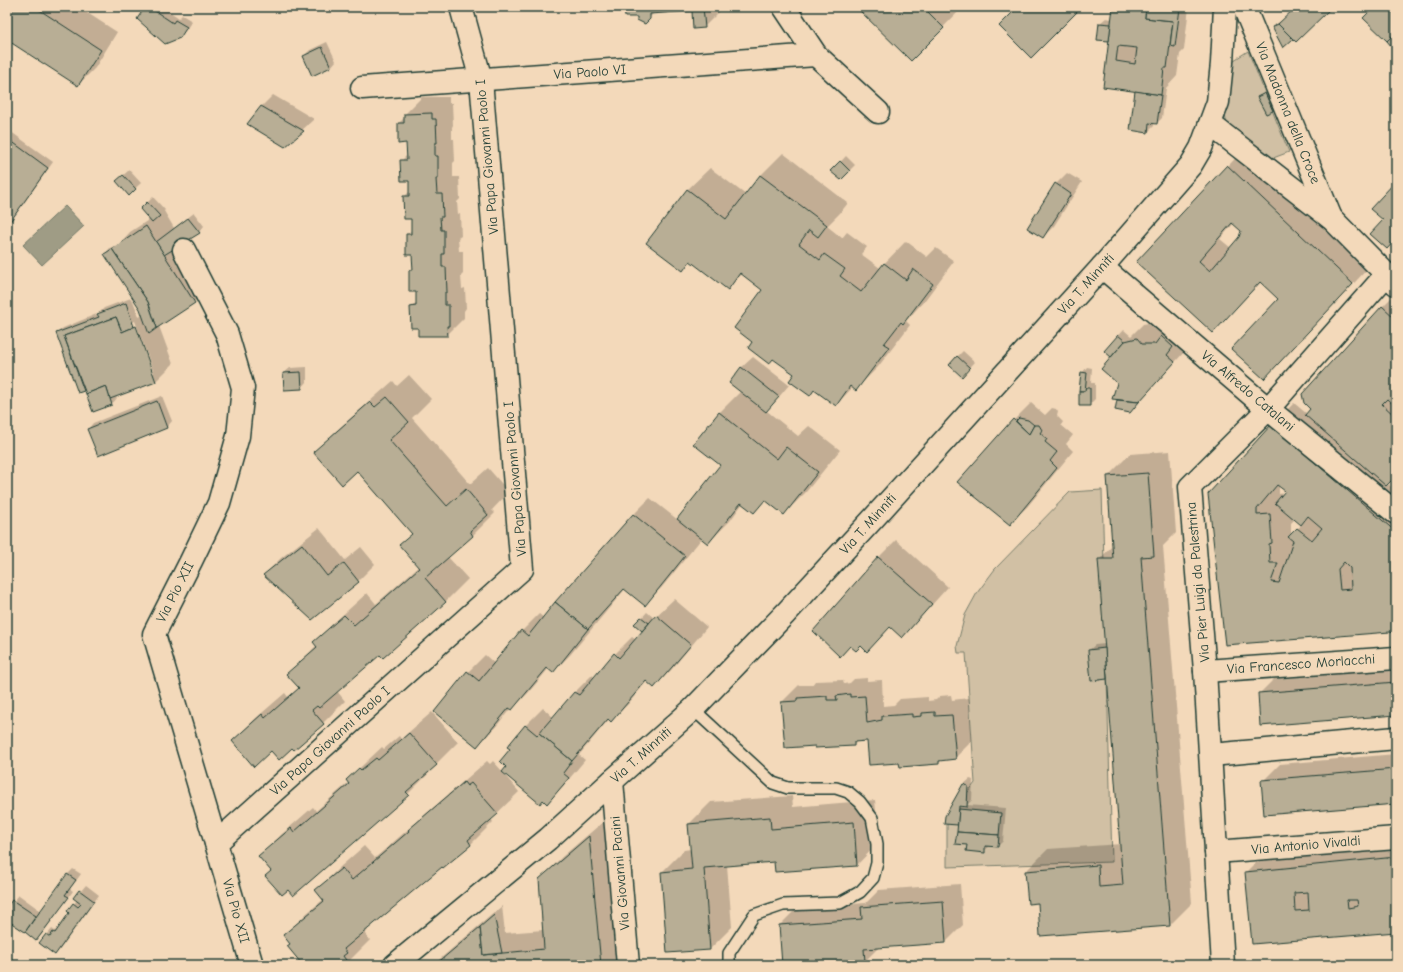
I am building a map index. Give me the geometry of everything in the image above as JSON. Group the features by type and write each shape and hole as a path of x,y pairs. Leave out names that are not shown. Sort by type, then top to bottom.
{"street":[{"name":"Via Papa Giovanni Paolo I","path":"216,843 522,569 481,80 461,7"},
{"path":"784,7 816,55 878,112"},
{"name":"Via T. Minniti","path":"395,965 548,840 693,709 790,609 1102,267 1191,165 1201,148 1218,102 1225,7"},
{"name":"Via Madonna della Croce","path":"1244,7 1332,219"},
{"name":"Via Paolo VI","path":"362,88 816,55"},
{"name":"Via Madonna della Croce","path":"1210,124 1332,219 1391,279"},
{"name":"Via Pio XII","path":"184,250 227,334 242,388 238,436 219,503 154,634 252,965"},
{"name":"Via Alfredo Catalani","path":"1102,267 1268,409 1394,507"},
{"name":"Via Pier Luigi da Palestrina","path":"1223,965 1205,671 1190,487 1268,409 1391,279"},
{"name":"Via Francesco Morlacchi","path":"1205,671 1396,658"},
{"path":"1210,755 1396,738"},
{"name":"Via Giovanni Pacini","path":"612,781 628,965"},
{"name":"Via Antonio Vivaldi","path":"1216,852 1396,838"}],"lane":[{"path":"693,709 773,783 788,788 836,788 848,792 860,802 872,818 877,844 876,863 873,878 860,892 840,902 783,905 754,915 729,953 729,965"}],"shaded area":[{"path":"1248,51 1289,152 1268,160 1227,124 1223,107 1231,62"},
{"path":"65,206 84,226 42,265 23,245"},
{"path":"1102,490 1112,862 947,867 947,819 975,783 966,653 958,653 957,646 965,615 977,593 995,569 1070,492"}],"building":[{"path":"7,7 35,7 101,50 78,86 7,40"},
{"path":"145,7 149,7 173,23 175,20 187,27 180,38 165,44 137,19"},
{"path":"624,7 703,7 705,28 693,29 692,11 650,14 650,19 645,24 637,20 637,17 625,17"},
{"path":"856,7 923,7 944,28 911,61"},
{"path":"1018,7 1082,7 1031,58 999,26"},
{"path":"1113,7 1146,7 1145,18 1173,21 1167,68 1164,68 1161,95 1103,87","holes":["1118,46 1137,48 1135,64 1116,61"]},
{"path":"1146,7 1180,8 1175,47 1170,46 1173,21 1145,18"},
{"path":"1296,7 1326,7 1329,10 1296,42 1278,24"},
{"path":"1370,7 1396,7 1396,32 1387,41 1363,18 1372,9"},
{"path":"1099,23 1111,24 1109,41 1097,40"},
{"path":"1278,24 1293,39 1283,48 1272,27"},
{"path":"1396,32 1396,44 1392,47 1387,41"},
{"path":"322,47 331,67 312,76 303,56"},
{"path":"1135,91 1161,95 1157,124 1149,123 1148,133 1130,130"},
{"path":"1265,93 1273,111 1266,114 1257,97"},
{"path":"261,106 304,131 285,147 247,124"},
{"path":"432,113 432,119 436,119 437,143 435,143 435,156 438,156 438,179 436,179 437,194 442,194 443,217 440,217 441,230 444,230 444,254 442,254 442,267 446,267 447,292 445,292 445,305 449,305 449,326 447,326 448,336 418,336 418,328 411,328 410,307 416,306 416,292 409,292 409,270 413,270 412,255 406,255 406,234 411,234 411,219 404,219 403,196 409,196 409,181 401,181 400,160 407,160 406,143 398,144 398,123 404,123 404,114"},
{"path":"7,138 48,168 7,226"},
{"path":"840,161 850,171 841,180 830,171"},
{"path":"1227,165 1353,284 1264,379 1231,349 1278,299 1260,282 1213,333 1136,262","holes":["1232,223 1241,231 1239,237 1210,271 1199,261"]},
{"path":"123,175 136,189 129,196 116,181"},
{"path":"760,175 827,225 818,237 809,230 799,244 820,260 824,254 845,269 840,276 861,292 884,263 906,280 913,269 933,284 903,324 901,322 884,344 889,347 856,391 850,386 836,406 814,390 810,396 789,381 794,374 773,359 769,364 748,348 752,342 734,328 762,290 740,273 728,290 690,261 683,271 646,243 687,189 726,219"},
{"path":"1396,181 1396,239 1387,249 1370,234 1383,220 1370,209"},
{"path":"1055,183 1071,194 1043,238 1027,228"},
{"path":"147,202 160,216 152,223 140,209"},
{"path":"188,218 200,233 164,255 156,242"},
{"path":"146,226 195,303 157,328 148,302 112,249"},
{"path":"112,249 148,302 157,328 149,334 140,309 104,254"},
{"path":"126,303 134,327 122,332 116,317 64,336 84,391 78,393 56,333 99,317 97,314"},
{"path":"1382,306 1396,319 1396,407 1387,399 1382,404 1396,417 1396,476 1386,486 1305,415 1310,409 1304,403 1302,394"},
{"path":"116,317 122,332 136,326 156,382 110,399 106,386 86,394 64,336"},
{"path":"1118,335 1125,341 1111,357 1104,351"},
{"path":"1161,336 1173,347 1167,355 1175,362 1139,402 1112,399 1117,383 1101,369 1125,341 1137,338 1142,344 1155,344"},
{"path":"957,356 970,368 962,377 949,365"},
{"path":"741,367 779,397 766,412 729,383"},
{"path":"301,372 302,389 284,390 283,373"},
{"path":"1081,372 1087,373 1085,391 1079,391"},
{"path":"106,386 112,405 93,412 86,394"},
{"path":"1086,388 1090,388 1090,406 1079,406 1079,391 1085,391"},
{"path":"387,397 409,422 389,440 447,506 466,489 488,515 470,531 473,536 425,578 446,602 383,658 380,655 319,708 317,706 312,710 324,724 294,750 292,748 279,760 271,751 254,767 232,741 262,714 265,718 299,688 286,674 317,647 313,642 344,615 354,625 419,568 399,545 412,534 357,471 342,485 313,452 370,402 375,407"},
{"path":"1117,400 1139,402 1130,413 1115,410"},
{"path":"157,401 167,428 98,456 87,429"},
{"path":"719,412 777,459 786,447 818,472 784,515 765,500 754,513 741,503 708,544 677,519 720,465 693,444"},
{"path":"1019,418 1028,420 1034,425 1029,434 1016,421"},
{"path":"1013,419 1029,434 1034,425 1039,425 1042,430 1040,433 1047,439 1045,442 1057,452 1050,461 1057,468 1010,525 957,482"},
{"path":"1271,425 1396,532 1396,634 1390,632 1225,645 1208,494","holes":["1277,485 1285,491 1275,503 1301,525 1308,516 1322,528 1312,540 1297,528 1288,537 1293,541 1279,583 1271,582 1278,563 1270,563 1269,544 1272,543 1270,514 1257,515 1257,509","1344,562 1350,568 1351,589 1340,590 1338,569"]},
{"path":"1148,473 1154,556 1141,557 1170,926 1040,936 1038,903 1028,904 1025,871 1098,865 1099,887 1123,885 1098,559 1113,559 1107,476"},
{"path":"633,514 685,556 645,606 624,589 588,629 555,602"},
{"path":"302,544 327,576 344,563 359,582 312,620 263,575"},
{"path":"878,557 932,604 902,638 890,627 867,652 861,646 856,651 850,646 840,657 813,631"},
{"path":"555,602 588,629 553,673 547,668 512,710 509,708 477,747 434,712 467,671 479,681 521,630 528,636"},
{"path":"656,615 691,645 654,688 646,681 611,722 608,719 572,761 539,733 574,692 579,695 614,653 619,658"},
{"path":"641,617 649,623 642,631 634,624"},
{"path":"1105,648 1107,679 1091,681 1088,650"},
{"path":"1396,682 1396,715 1260,726 1258,693"},
{"path":"850,694 850,697 865,696 867,723 882,720 882,716 912,714 912,717 922,716 922,713 935,712 935,716 952,715 956,759 939,761 939,764 900,767 899,763 869,765 867,741 854,742 854,746 785,748 781,702 797,701 797,698 827,696 827,700 837,700 836,696"},
{"path":"525,725 537,735 539,733 572,761 563,773 569,778 547,804 543,800 540,804 502,772 506,767 500,761 510,749 507,747"},
{"path":"409,733 437,765 406,792 409,795 293,896 288,890 282,895 265,876 271,871 258,856 291,828 294,832 349,784 346,780 359,768 361,770 376,758 378,760"},
{"path":"1396,769 1396,804 1264,815 1261,780"},
{"path":"464,782 467,786 471,783 498,814 468,840 471,845 443,868 442,867 344,949 347,953 343,956 348,963 346,965 299,965 301,963 287,946 290,944 283,935 324,901 315,890 342,868 352,880"},
{"path":"963,784 968,786 967,807 959,806 958,825 944,824 945,816"},
{"path":"959,809 1001,813 999,835 957,832"},
{"path":"770,817 771,829 854,822 857,866 775,872 774,862 704,868 710,950 667,953 661,872 692,869 688,824"},
{"path":"957,832 999,835 998,847 985,846 985,853 966,851 967,845 955,844"},
{"path":"589,836 601,965 435,965 480,927 483,955 544,949 539,879"},
{"path":"1396,857 1396,932 1252,944 1245,872","holes":["1308,892 1309,910 1295,911 1294,893","1347,900 1357,900 1358,906 1348,908"]},
{"path":"67,874 76,880 65,895 69,897 36,941 25,932"},
{"path":"79,890 94,901 55,955 39,943 46,934 50,937 53,932 55,933 69,913 67,911 73,903 78,907 81,904 73,898"},
{"path":"12,900 36,916 25,932 7,920 7,907"},
{"path":"943,901 946,943 864,949 865,962 828,965 782,965 779,925 862,919 861,907"},
{"path":"494,915 502,953 483,955 480,927"}]}
